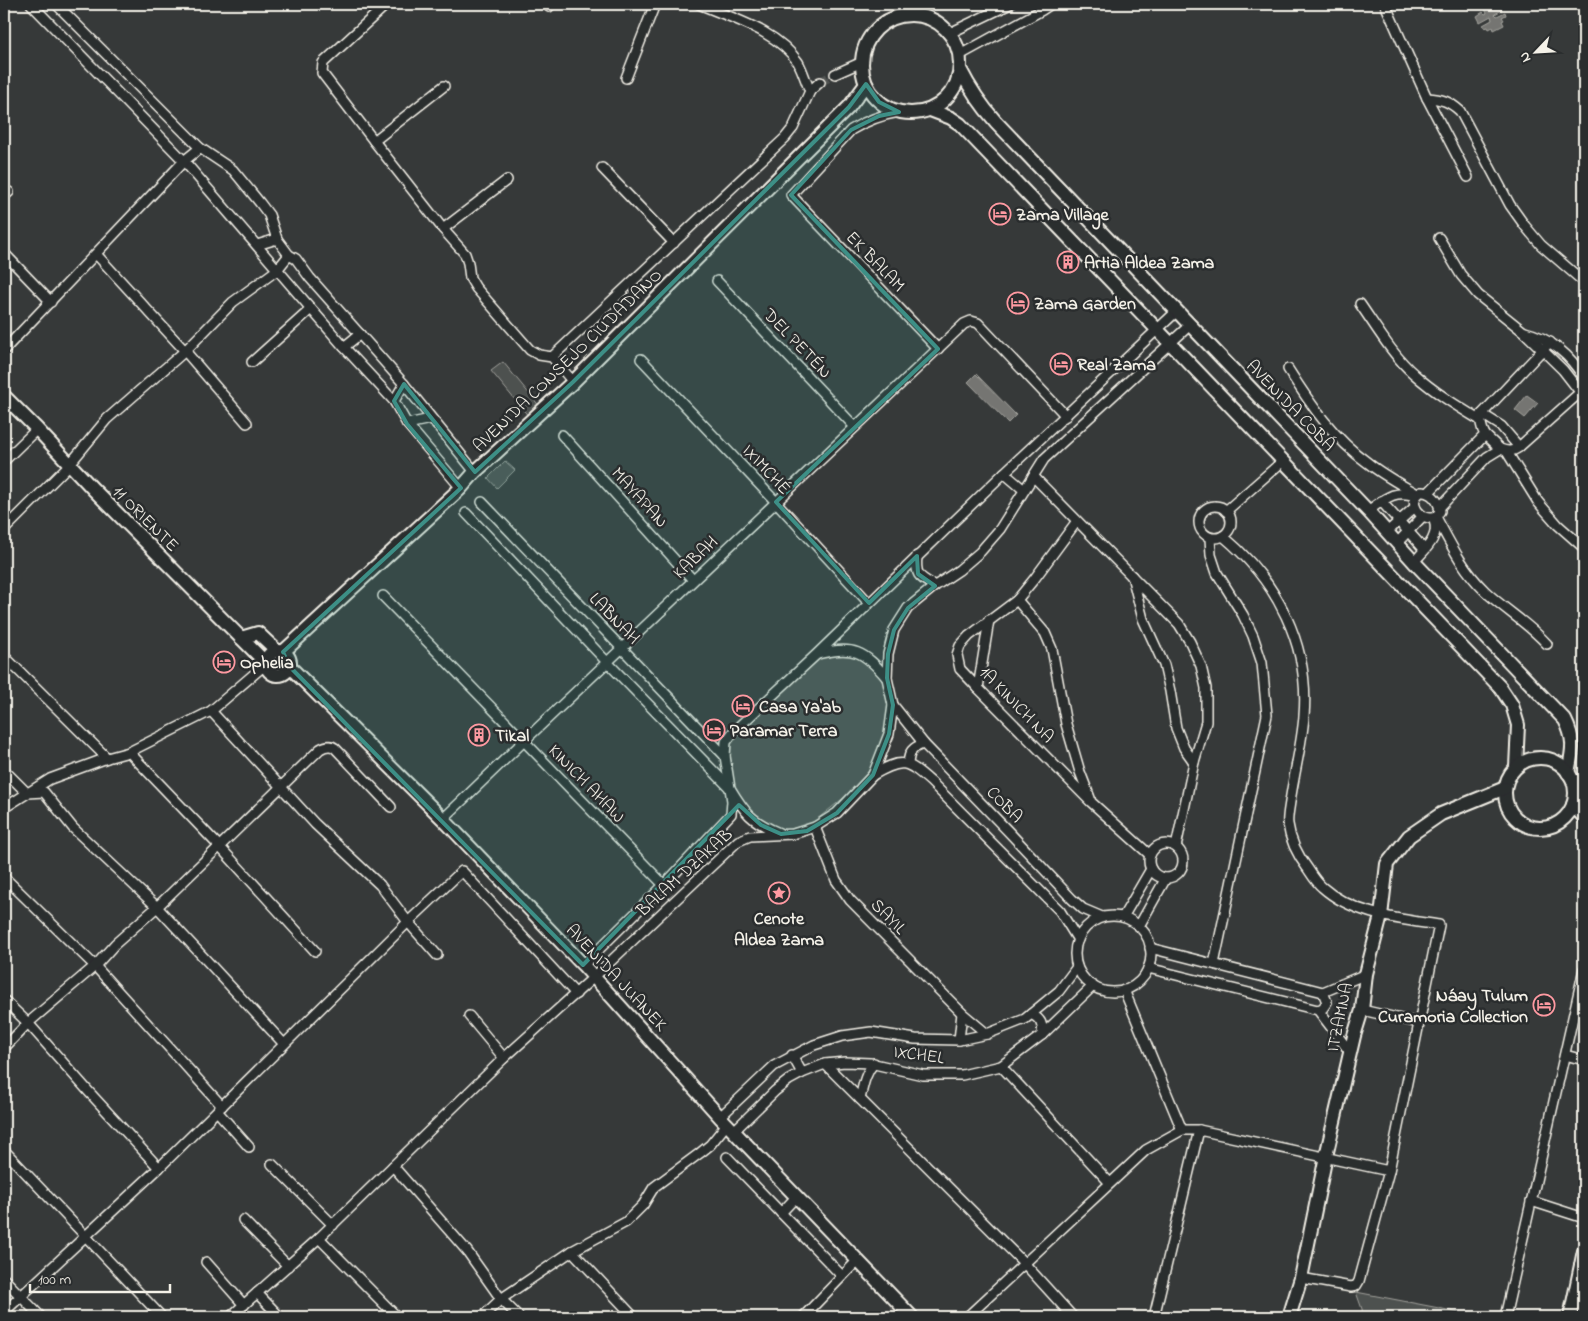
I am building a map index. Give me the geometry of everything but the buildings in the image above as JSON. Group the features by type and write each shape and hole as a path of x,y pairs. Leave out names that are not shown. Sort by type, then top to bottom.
{"street":[{"path":"30,4 184,161 344,347 394,401 407,424 461,488"},
{"path":"56,4 200,148 233,170 269,215 277,239 289,255 296,259 310,278 404,384 475,472"},
{"path":"387,4 323,64 322,73 442,229 464,254 468,263 470,278 476,288 530,350 539,355 552,357 573,382"},
{"path":"626,78 656,4"},
{"path":"699,4 764,32 785,46 799,64 810,91"},
{"path":"892,18 897,4"},
{"path":"950,33 1010,4"},
{"path":"960,54 1051,4"},
{"path":"1385,4 1427,98 1468,177"},
{"path":"924,10 950,33 956,43 960,54 960,69 957,82 951,94 930,110 915,113 900,112 879,102 866,84 862,73 863,51 867,40 882,23 892,18 924,10"},
{"path":"89,64 102,50"},
{"path":"835,74 862,62"},
{"name":"AVENIDA COBÁ","path":"960,69 979,103 1566,720 1572,734 1576,782"},
{"path":"552,357 785,138 793,128 810,91 820,82"},
{"name":"AVENIDA CONSEJO CIUDADANO","path":"280,652 461,488 475,472 573,382 849,107 866,84"},
{"path":"374,142 444,86"},
{"path":"1427,98 1442,99 1452,103 1460,111 1510,205 1525,226 1541,245 1584,282"},
{"path":"930,110 951,118 960,124 1500,687 1512,705 1518,725 1516,767"},
{"name":"EK BALAM","path":"900,112 879,116 863,122 851,130 791,195 938,349"},
{"path":"4,350 184,161 200,148"},
{"path":"602,168 674,243"},
{"path":"442,229 507,180"},
{"path":"1416,495 1415,507 1426,518 1434,518 1438,514 1440,507 1487,458 1503,450 1513,451 1519,447 1583,392 1524,332 1478,295 1461,275 1439,238"},
{"path":"258,245 277,239"},
{"path":"4,253 51,302"},
{"path":"96,254 185,351 247,423"},
{"path":"4,530 69,464 106,418 185,351 233,302 277,270 289,255"},
{"name":"DEL PETÉN","path":"716,281 855,427"},
{"path":"1360,304 1384,339 1413,373 1442,396 1501,426 1519,447"},
{"path":"252,362 311,309"},
{"path":"583,964 664,885 731,814 732,802 725,756 726,742 734,731 1177,311"},
{"name":"KABAH","path":"443,819 606,662 964,324 971,321 978,323 1066,416"},
{"name":"BALAM DZAKAB","path":"230,1317 333,1225 504,1058 576,994 738,841 750,836 793,834 814,828 837,813 873,775 889,734 893,705 887,678 888,654 894,630 908,608 980,552 1000,529 1044,459 1190,324"},
{"path":"1524,332 1537,335 1550,342 1572,362 1584,378"},
{"path":"344,347 360,334"},
{"path":"1550,342 1481,417 1482,428 1485,435 1503,450 1538,502 1558,525 1584,548"},
{"name":"IXIMCHÉ","path":"641,359 869,603"},
{"path":"1288,369 1305,396 1328,426 1345,444 1374,468 1416,495"},
{"path":"394,401 404,384"},
{"name":"11 ORIENTE","path":"4,396 267,665"},
{"path":"407,424 431,419"},
{"path":"4,461 37,429"},
{"name":"MAYAPAN","path":"562,435 693,580"},
{"path":"1368,511 1393,494 1416,495 1428,492 1485,435"},
{"path":"1226,511 1284,460"},
{"path":"1004,473 1024,490"},
{"path":"1033,476 1179,624 1201,666 1206,688 1206,722 1194,762 1176,847"},
{"path":"1428,492 1440,507"},
{"path":"1381,501 1424,549"},
{"name":"LABNAH","path":"482,502 725,756"},
{"path":"1214,506 1226,511 1231,522 1229,530 1224,536 1210,538 1206,536 1200,529 1199,520 1202,512 1214,506"},
{"path":"1387,532 1415,507"},
{"path":"466,514 606,662 730,788 742,808 751,818 781,834"},
{"path":"1397,543 1423,516"},
{"path":"1414,562 1436,534 1434,518"},
{"path":"1434,518 1471,577 1485,591 1533,629 1547,644"},
{"name":"1A KINICH NA","path":"1077,521 1017,600 969,636 960,646 956,655 960,669 978,688 1091,802 1150,855"},
{"path":"1224,536 1253,565 1272,590 1284,610 1295,637 1303,674 1304,716 1287,824 1298,856 1321,886 1343,902 1381,916 1439,926 1389,1171 1359,1281 1356,1286 1351,1287 1301,1278"},
{"path":"1210,538 1211,554 1217,573 1243,615 1253,636 1262,664 1267,715 1214,964"},
{"path":"917,556 916,569 918,574 934,586"},
{"path":"1132,576 1142,619 1164,665 1176,728 1184,748 1194,762"},
{"name":"KINICH AHAW","path":"382,596 664,885"},
{"path":"1017,600 1045,633 1052,649 1066,724 1091,802"},
{"path":"978,688 989,620"},
{"path":"242,638 258,633 290,659 290,667 285,673 278,675 271,672 267,665"},
{"path":"817,654 832,650 847,650 861,653 873,661 887,678"},
{"path":"4,808 50,779 129,752 211,712 267,665 270,655 280,652"},
{"path":"4,656 107,758"},
{"name":"AVENIDA JUANEK","path":"290,667 443,819 583,964 727,1124 912,1317"},
{"name":"COBA","path":"893,705 924,744 1072,899 1083,909 1102,917"},
{"path":"211,712 315,824 380,885 408,922 437,955"},
{"path":"908,764 908,755 911,749 924,744"},
{"path":"4,1048 28,1023 94,966 115,944 157,907 320,749 332,746 391,807"},
{"path":"129,752 219,846 315,951"},
{"path":"1538,758 1550,760 1576,782 1573,805 1564,819 1550,827 1528,826 1518,821 1510,812 1505,788 1509,777 1516,767 1527,761 1538,758"},
{"path":"873,775 886,768 899,764 908,764 931,782 1060,910 1078,940"},
{"path":"4,770 27,793 44,792 73,828 157,907 284,1044"},
{"name":"ITZAMNA","path":"1290,1317 1301,1278 1350,1052 1362,1010 1366,974 1381,916 1387,864 1409,836 1441,814 1505,788"},
{"path":"1573,805 1584,817"},
{"name":"SAYIL","path":"814,828 836,880 850,900 962,1013 987,1034"},
{"path":"1168,844 1176,847 1182,854 1182,868 1175,876 1166,878 1155,875 1150,869 1149,863 1150,855 1155,848 1159,845 1168,844"},
{"path":"1124,917 1150,869"},
{"path":"4,1312 159,1168 462,871 576,994"},
{"path":"4,877 94,966 220,1108 249,1147"},
{"path":"1139,926 1166,878"},
{"path":"1102,917 1124,917 1139,926 1146,936 1150,948 1148,968 1138,982 1124,990 1108,992 1093,986 1084,978 1077,967 1075,949 1087,925 1102,917"},
{"path":"1150,948 1324,992 1366,974"},
{"path":"482,1317 501,1299 572,1251 626,1222 643,1205 654,1187 710,1145 774,1066 792,1055 814,1045 842,1036 871,1032 914,1039 959,1040 987,1034 1025,1019 1059,991 1077,967"},
{"path":"1148,968 1318,1010 1350,1052"},
{"path":"1505,1317 1584,969"},
{"name":"IXCHEL","path":"727,1124 802,1073 825,1064 844,1062 874,1063 923,1075 962,1075 1000,1066 1042,1035 1093,986"},
{"path":"1124,990 1182,1130"},
{"path":"1318,1010 1323,1008 1327,1002 1324,992"},
{"path":"4,1000 28,1023 159,1168"},
{"path":"1362,1010 1419,1023"},
{"path":"959,1040 962,1013"},
{"path":"1031,1014 1038,1017 1041,1021 1043,1026 1042,1035"},
{"path":"469,1016 504,1058"},
{"path":"792,1055 802,1073"},
{"path":"1565,1055 1584,1060"},
{"path":"860,1099 865,1077 874,1063"},
{"path":"825,1064 1024,1264 1073,1317"},
{"path":"1000,1066 1110,1183"},
{"path":"967,1317 1146,1150 1182,1130 1199,1130 1389,1171"},
{"path":"1154,1317 1199,1130"},
{"path":"4,1150 162,1317"},
{"path":"727,1157 842,1276"},
{"path":"272,1164 333,1225"},
{"path":"393,1166 467,1251 501,1299 519,1317"},
{"path":"781,1213 796,1196"},
{"path":"1531,1202 1584,1218"},
{"path":"243,1220 288,1266"},
{"path":"319,1238 397,1317"},
{"path":"572,1251 634,1317"},
{"path":"1570,1317 1584,1251"},
{"path":"803,1317 857,1261"},
{"path":"206,1262 244,1305"},
{"path":"4,1279 41,1317"},
{"path":"257,1293 280,1317"}],"highlighted area":[{"path":"866,84 879,102 899,112 879,116 851,130 791,195 938,349 776,502 869,603 917,556 918,574 935,586 908,608 894,630 888,654 887,678 893,705 889,734 873,775 837,813 807,831 781,834 761,825 739,805 583,965 290,667 283,652 461,488 407,424 394,401 404,384 475,472 573,382 849,107"}],"shaded area":[{"path":"1485,4 1490,8 1499,4 1502,10 1495,14 1497,16 1505,12 1506,15 1502,17 1504,25 1494,30 1493,27 1485,28 1483,25 1492,20 1491,16 1480,22 1477,16 1483,12 1487,13 1483,5"},
{"path":"503,362 541,408 530,418 491,371"},
{"path":"976,374 1016,415 1008,423 968,382"},
{"path":"1527,395 1538,403 1525,418 1515,410"},
{"path":"505,461 515,470 497,488 488,478"},
{"path":"860,655 883,678 890,706 877,756 869,770 856,788 811,824 786,830 763,821 741,802 732,786 729,742 819,656"},
{"path":"1356,1292 1439,1308 1475,1317 1363,1317"}],"tunnel":[{"path":"820,82 835,74"}],"place":[{"name":"Zama Village","path":"1000,214"},
{"name":"Artia Aldea Zama","path":"1068,262"},
{"name":"Zama Garden","path":"1018,303"},
{"name":"Real Zama","path":"1061,364"},
{"name":"Ophelia","path":"224,662"},
{"name":"Casa Ya'ab","path":"743,706"},
{"name":"Paramar Terra","path":"714,730"},
{"name":"Tikal","path":"479,735"},
{"name":"Cenote Aldea Zama","path":"779,893"},
{"name":"Náay Tulum Curamoria Collection","path":"1544,1005"}]}
